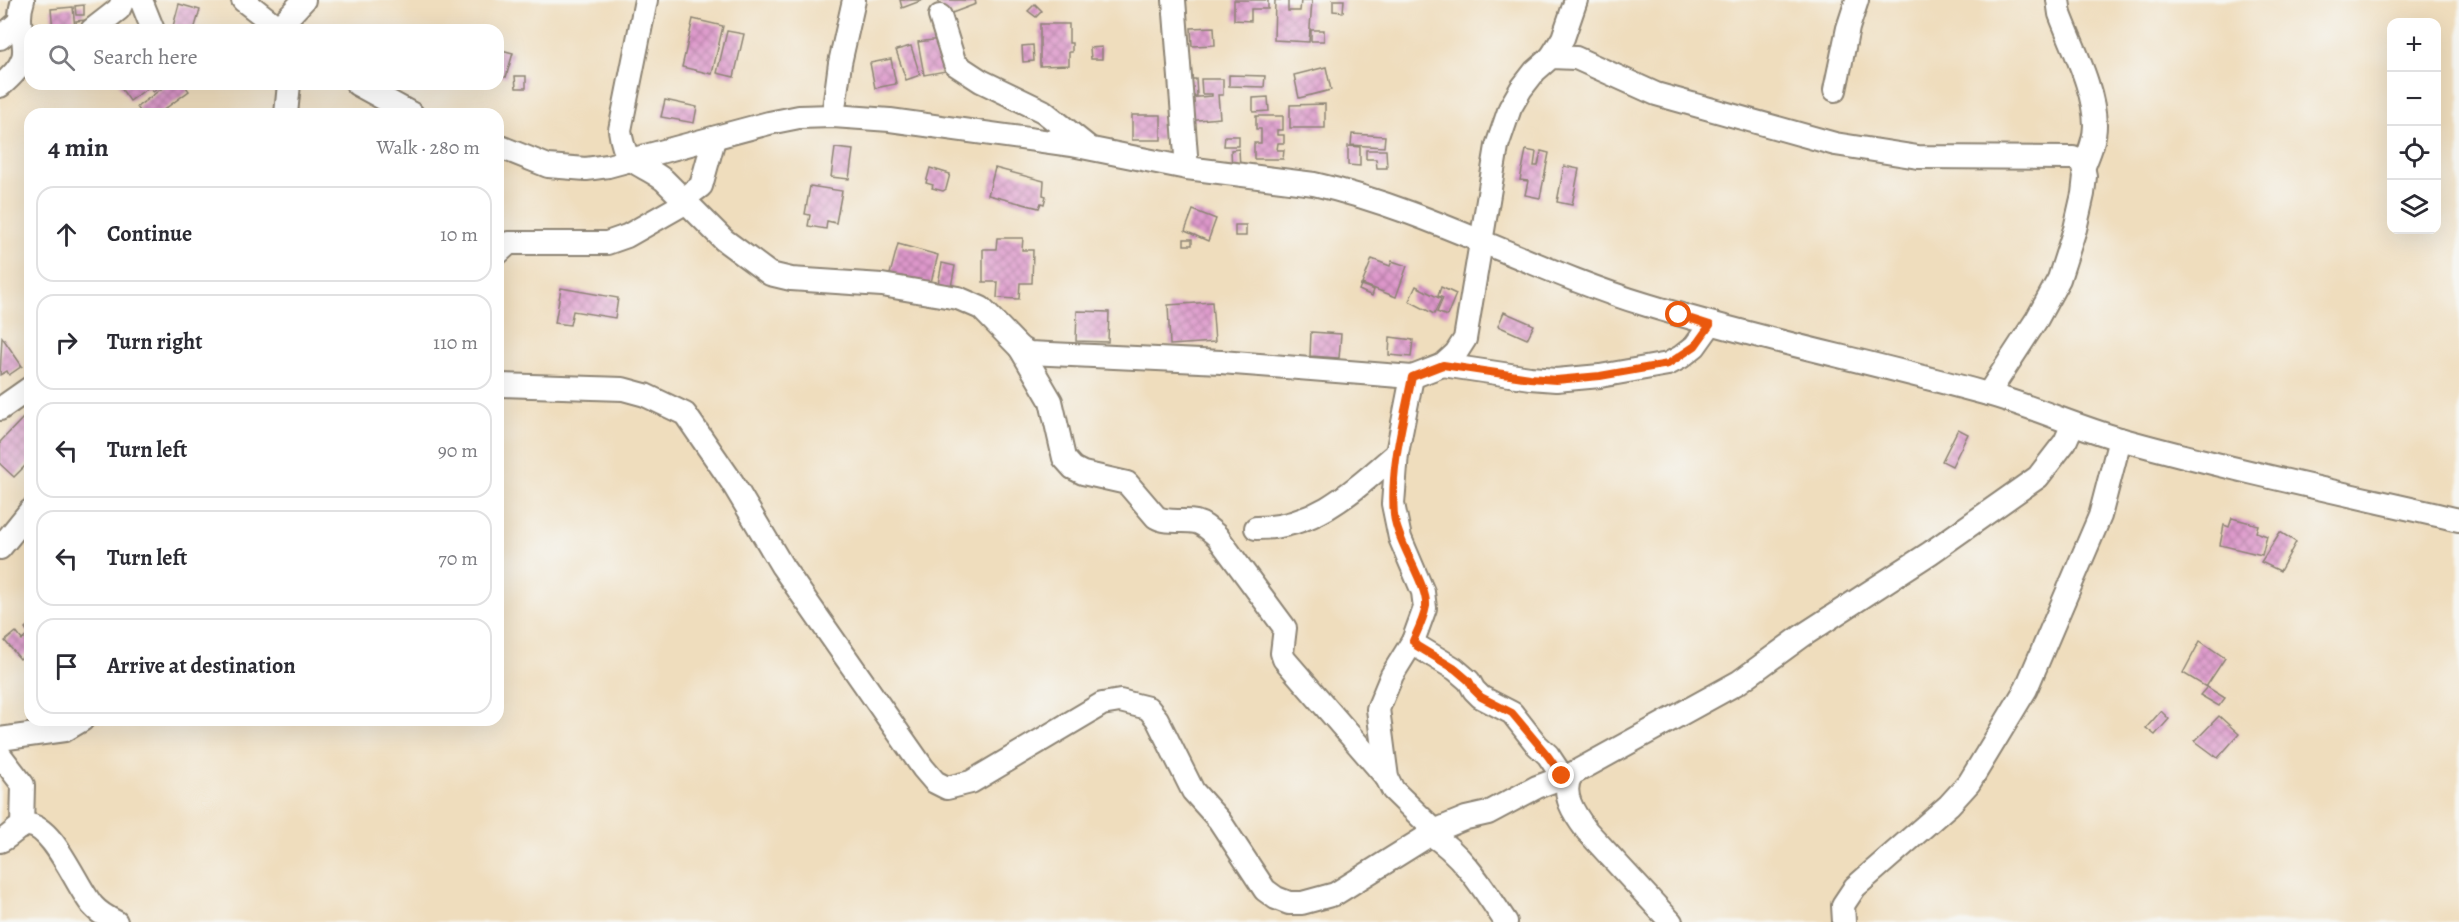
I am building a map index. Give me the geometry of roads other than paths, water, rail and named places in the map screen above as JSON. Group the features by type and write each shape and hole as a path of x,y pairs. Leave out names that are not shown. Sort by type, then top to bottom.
{"street":[{"path":"100,24 119,9 123,0"},
{"path":"141,0 151,24"},
{"path":"243,0 286,15"},
{"path":"646,0 620,130 622,147 629,160 664,180 724,240 770,274 791,279 882,285 958,298 987,312 1020,348 1051,401 1064,458 1073,468 1083,473 1127,483 1156,517 1162,520 1195,522 1206,526 1217,536 1285,628 1282,653 1284,658 1387,778 1394,790 1432,833 1457,856 1506,922"},
{"path":"833,116 840,63 854,0"},
{"path":"1174,0 1187,168"},
{"path":"1020,348 1029,353 1221,362 1412,377 1443,365 1456,353 1465,339 1497,146 1510,108 1535,70 1551,57 1563,38 1576,0"},
{"path":"1835,90 1848,28 1857,0"},
{"path":"1988,394 2037,319 2059,279 2078,217 2083,194 2084,166 2093,144 2095,127 2092,102 2060,14 2058,0"},
{"path":"0,38 21,10"},
{"path":"21,10 24,41"},
{"path":"940,16 955,64 981,81 1042,111 1091,148"},
{"path":"1551,57 1576,58 1656,94 1834,144 1918,157 2073,158 2082,162 2084,166"},
{"path":"0,86 24,63"},
{"path":"287,108 288,90"},
{"path":"368,90 401,108"},
{"path":"504,148 541,163 566,168 608,166 799,117 833,116 890,120 1091,148 1187,168 1334,188 1443,225 1591,287 1710,325 1873,363 1988,394 2120,439 2459,520"},
{"path":"504,248 509,243 607,243 627,236 683,201 701,186 714,139"},
{"path":"1443,365 1556,380 1600,376 1668,364 1695,346 1710,325"},
{"path":"1387,778 1378,709 1392,675 1413,641 1423,617 1426,602 1394,518 1397,453 1412,377"},
{"path":"504,385 623,389 645,395 686,414 732,482 782,567 898,735 935,782 947,788 971,782 1102,704 1120,701 1148,708 1157,719 1193,791 1226,829 1265,890 1288,903 1302,903 1335,894 1432,833 1466,818 1488,813 1537,787 1567,775 1739,682 1802,636 1939,547 2038,477 2065,442 2073,424"},
{"path":"0,409 24,392"},
{"path":"1844,922 1843,905 1855,887 1949,805 1969,783 2026,689 2100,516 2120,439"},
{"path":"1256,528 1274,528 1307,520 1326,510 1397,453"},
{"path":"0,548 24,518"},
{"path":"1413,641 1417,646 1465,677 1477,693 1512,713 1567,775 1568,798 1587,831 1671,922"},
{"path":"0,739 65,730 72,726"},
{"path":"0,755 23,785 22,827"},
{"path":"0,841 11,837 27,825 39,828 51,839 93,907 116,922"}]}
